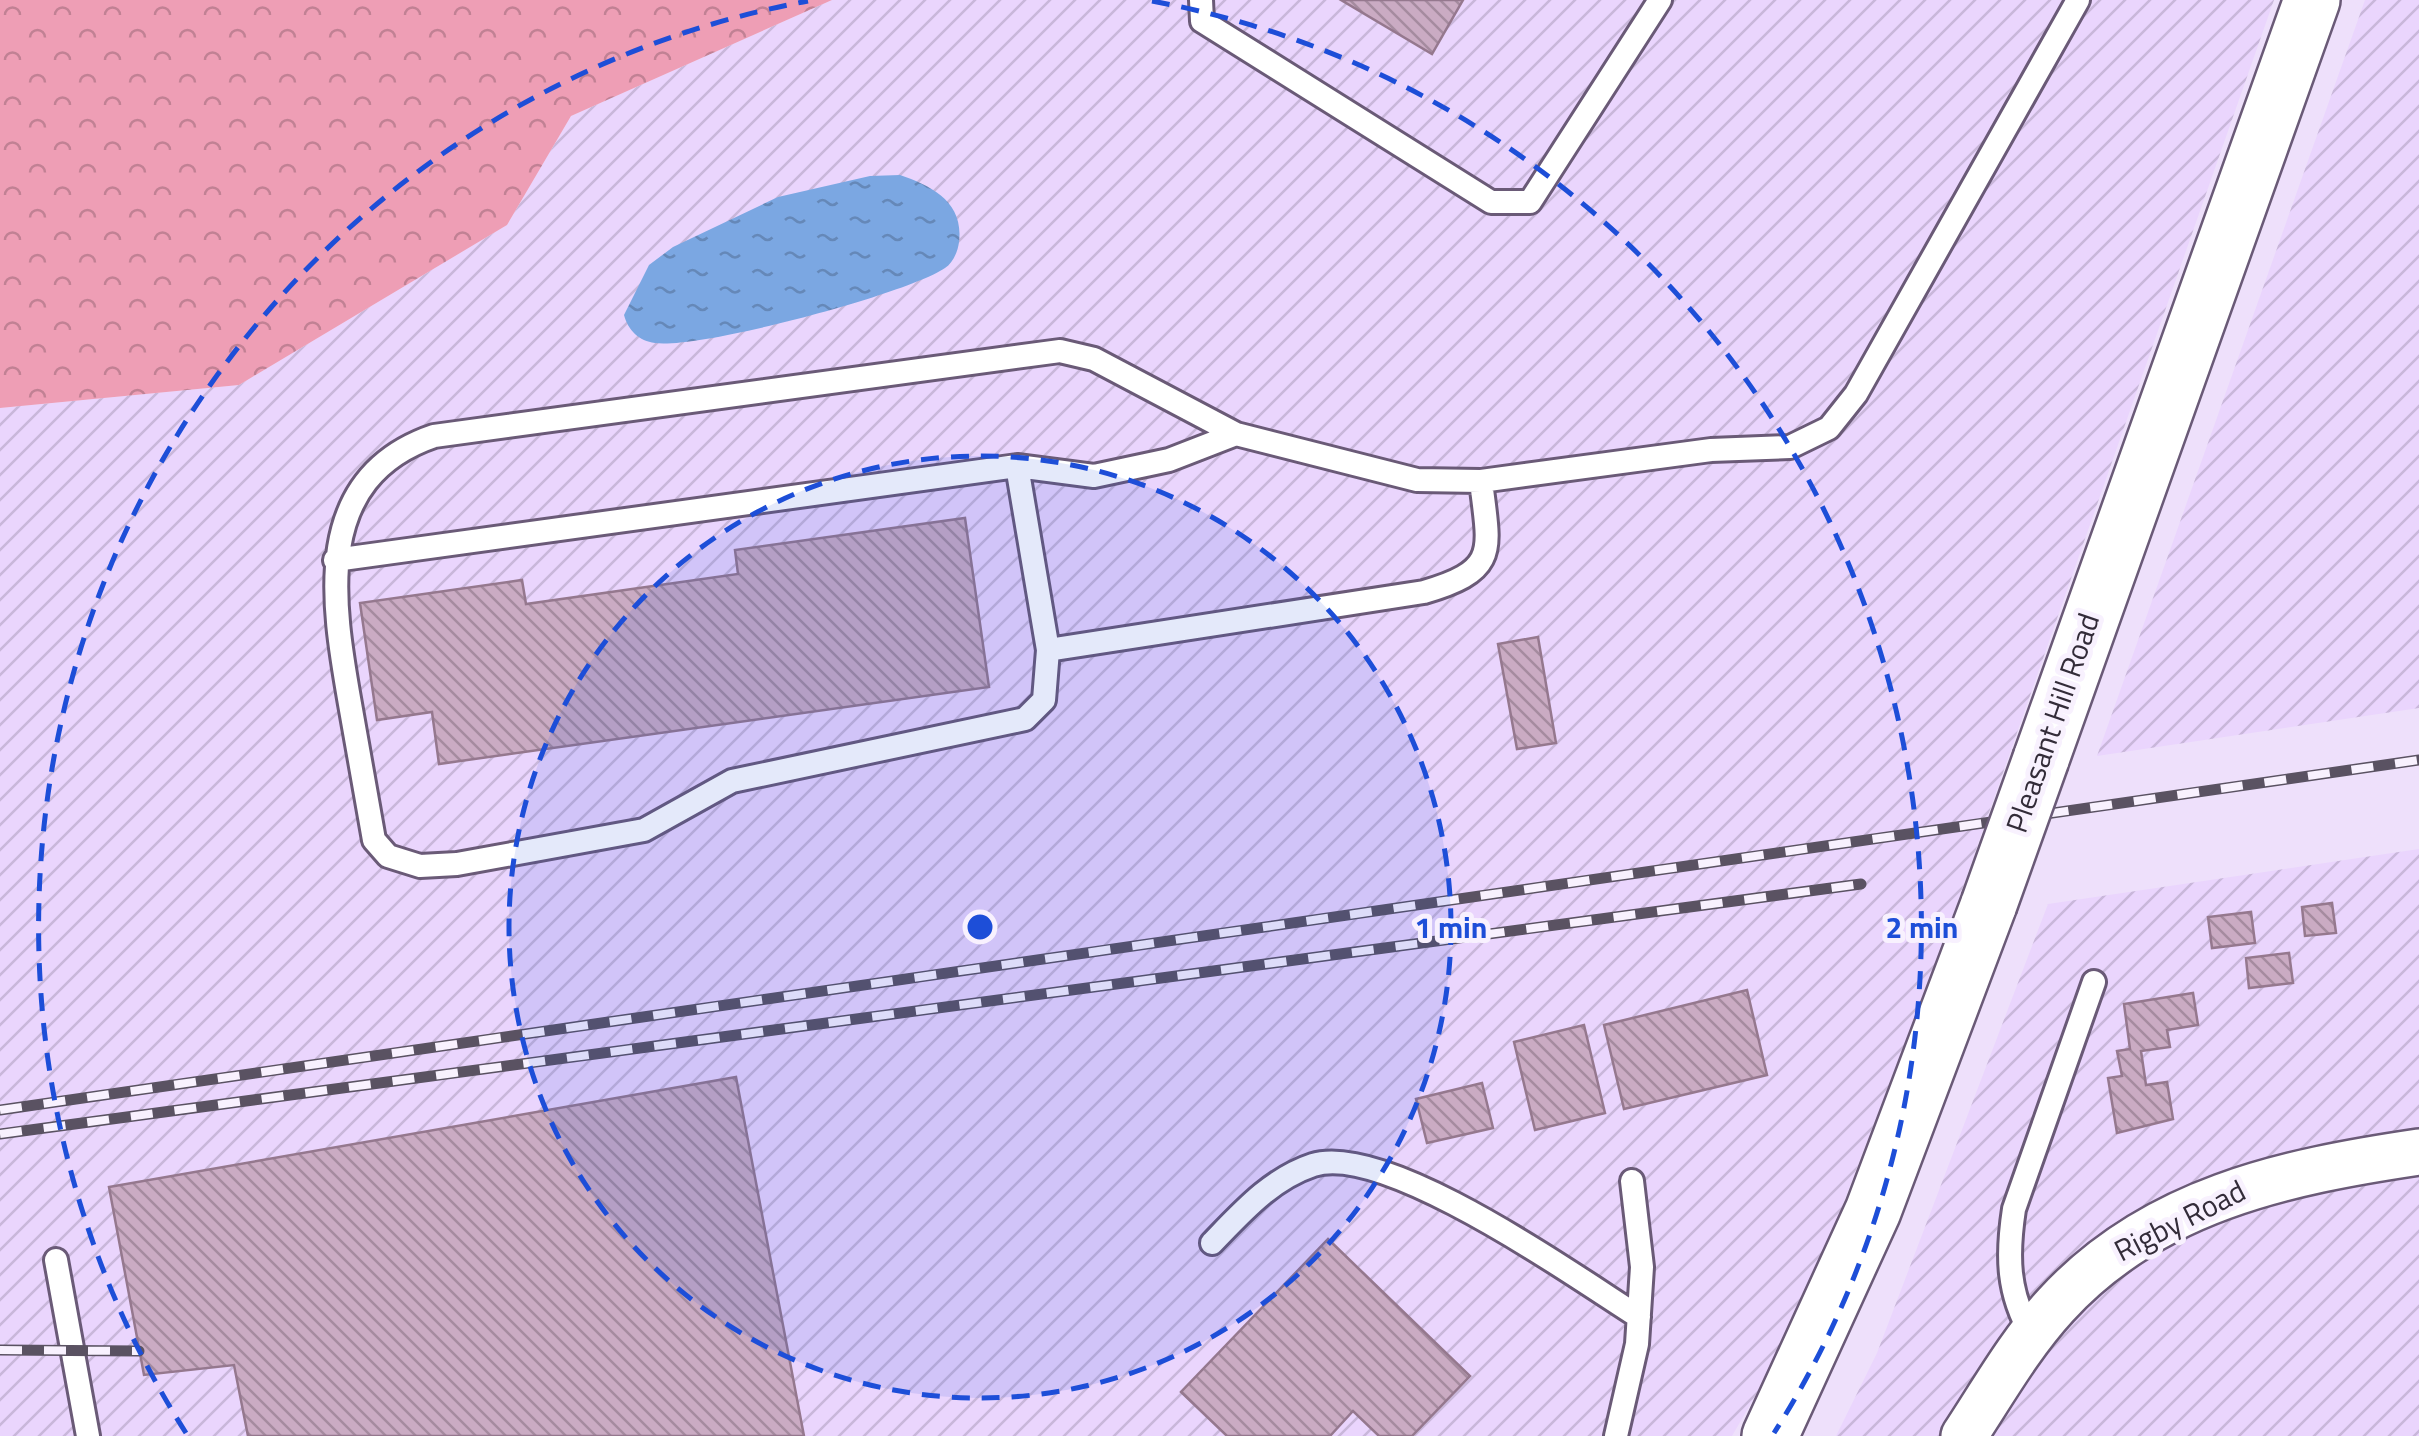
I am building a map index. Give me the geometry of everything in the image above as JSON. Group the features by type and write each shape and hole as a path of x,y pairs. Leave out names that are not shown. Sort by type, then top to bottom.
{"street":[{"name":"Pleasant Hill Road","path":"1770,1436 1874,1211 1989,904 2312,0"},
{"name":"Rigby Road","path":"1964,1436 2032,1334 2105,1258 2220,1195 2291,1174 2419,1152"}],"lane":[{"path":"1200,0 1202,22 1491,202 1530,202 1660,0"},
{"path":"1017,466 1048,650 1044,700 1026,718 732,781 644,830 457,864 420,866 388,856 374,840 334,610 335,560 350,512 370,475 406,446 434,436 1060,351 1094,359 1236,434 1417,480 1481,482 1712,450 1790,447 1829,428 1856,394 2078,0"},
{"path":"335,560 1017,466 1094,476 1168,460 1236,434"},
{"path":"1048,650 1424,592 1454,584 1478,570 1490,549 1481,482"},
{"path":"2032,1334 2012,1289 2009,1245 2014,1208 2094,982"},
{"path":"1212,1243 1278,1180 1317,1164 1360,1163 1491,1225 1639,1317"},
{"path":"1616,1436 1638,1344 1642,1267 1632,1181"},
{"path":"56,1260 88,1436"}],"shaded area":[{"path":"832,0 2274,0 1944,941 1797,1324 1732,1436 0,1436 0,408 239,385 507,225 571,116"},
{"path":"2365,0 2419,0 2419,708 2097,756"},
{"path":"2419,849 2419,1436 1836,1436 1877,1353 2048,904"}],"green space":[{"path":"0,0 832,0 571,116 507,225 239,385 0,408"}],"water":[{"path":"900,175 934,190 956,216 958,245 953,260 945,268 849,305 714,337 655,343 639,337 628,325 624,315 649,265 673,247 778,197 870,176"}],"building":[{"path":"1341,0 1463,0 1432,54"},
{"path":"965,518 989,687 439,764 432,712 377,720 360,603 522,580 526,604 738,574 735,550"},
{"path":"1538,637 1556,743 1517,749 1498,644"},
{"path":"2332,903 2336,933 2305,936 2302,907"},
{"path":"2251,912 2255,943 2212,948 2208,917"},
{"path":"2289,953 2293,983 2249,988 2246,958"},
{"path":"1747,990 1767,1075 1624,1109 1604,1025"},
{"path":"2193,993 2198,1025 2167,1030 2170,1047 2141,1051 2146,1085 2167,1082 2173,1119 2117,1133 2108,1078 2122,1076 2117,1051 2130,1049 2124,1004"},
{"path":"1584,1025 1605,1113 1535,1130 1514,1042"},
{"path":"736,1077 804,1436 248,1436 234,1365 144,1375 109,1187"},
{"path":"1482,1083 1493,1128 1427,1143 1416,1099"},
{"path":"1328,1239 1470,1376 1412,1436 1379,1436 1353,1411 1330,1436 1227,1436 1181,1392"}],"railway":[{"path":"0,1110 2419,760"},
{"path":"0,1134 1861,884"},
{"path":"0,1350 139,1351"}]}
